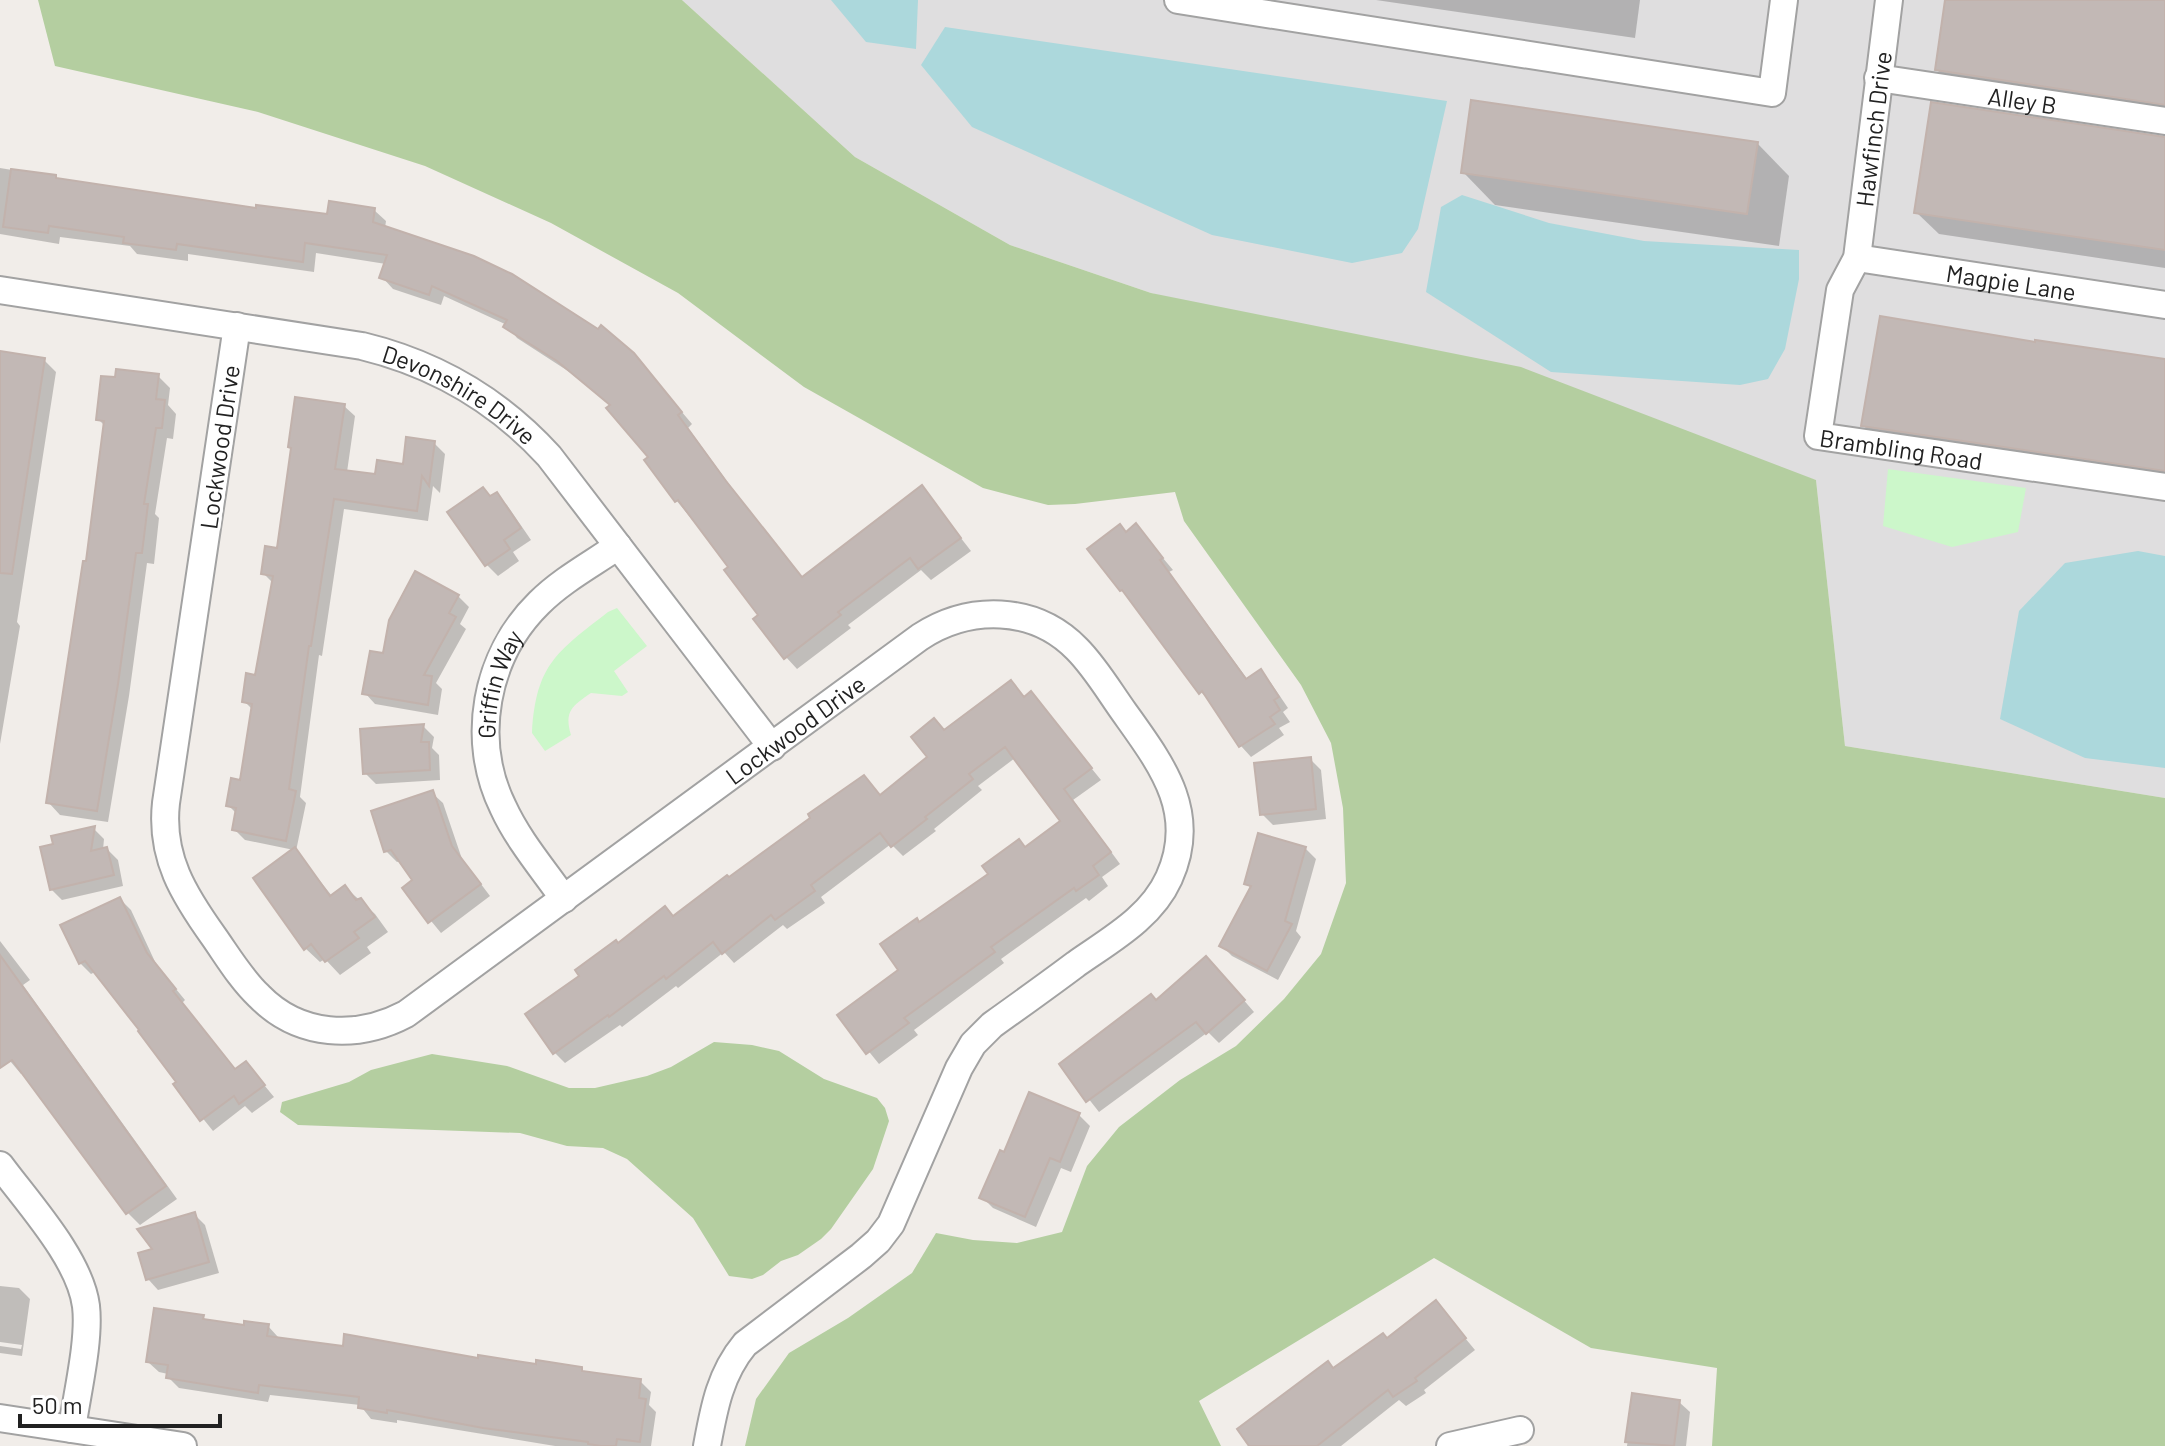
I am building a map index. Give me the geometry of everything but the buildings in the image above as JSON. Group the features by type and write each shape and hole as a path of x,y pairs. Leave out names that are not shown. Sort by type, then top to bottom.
{"street":[{"path":"1178,0 1772,93 1784,0"},
{"name":"Hawfinch Drive","path":"1857,258 1889,0"},
{"name":"Alley B","path":"1878,78 2165,121"},
{"name":"Magpie Lane","path":"1857,258 2165,305"},
{"name":"Brambling Road","path":"1857,258 1840,290 1818,436 2165,487"},
{"name":"Devonshire Drive","path":"0,290 341,342 384,351 425,366 465,386 501,411 534,440 772,747"},
{"name":"Lockwood Drive","path":"237,326 165,811 168,856 186,897 260,998 294,1022 336,1032 377,1027 406,1014 938,626 979,614 1011,615 1051,629 1068,641 1090,664 1168,778 1178,807 1179,839 1168,879 1145,913 992,1025 973,1044 959,1068 891,1224 870,1249 756,1333 735,1355 719,1389 707,1446"},
{"name":"Griffin Way","path":"564,899 509,820 496,791 486,745 489,697 504,652 530,612 553,591 618,546"},
{"path":"0,1165 73,1267 83,1292 86,1326 72,1429"},
{"path":"0,1418 183,1446"},
{"path":"1450,1446 1520,1430"}],"shaded area":[{"path":"682,0 2165,0 2165,798 1845,746 1816,480 1151,293 1010,245 855,157"}],"green space":[{"path":"38,0 682,0 855,157 1010,245 1151,293 1521,367 1816,480 1845,746 2165,798 2165,1446 1712,1446 1717,1368 1591,1348 1434,1258 1199,1401 1221,1446 745,1446 756,1399 789,1353 848,1318 912,1273 936,1233 973,1240 1017,1243 1062,1232 1087,1166 1119,1127 1180,1080 1236,1046 1284,999 1321,954 1346,883 1343,808 1331,743 1301,685 1184,521 1175,492 1048,505 983,488 804,387 678,293 551,223 425,166 258,112 55,66"},
{"path":"1888,469 2026,488 2018,532 1952,547 1883,526"},
{"path":"617,608 647,646 614,671 628,692 622,696 591,693 571,710 568,720 571,735 545,751 532,733 534,710 544,675 575,638"},
{"path":"714,1042 779,1051 824,1079 877,1098 885,1108 889,1121 873,1169 831,1229 798,1255 781,1261 763,1275 752,1279 729,1276 693,1218 627,1159 603,1148 567,1146 520,1133 298,1125 280,1112 282,1102 349,1082 371,1070 432,1054 507,1066 569,1088 595,1088 671,1067"}],"water":[{"path":"831,0 918,0 916,49 866,42"},
{"path":"945,27 1447,101 1418,229 1402,253 1352,263 1212,235 972,127 921,65"},
{"path":"1462,195 1549,223 1644,241 1799,250 1799,279 1785,349 1768,379 1740,385 1551,372 1426,292 1441,207"},
{"path":"2138,551 2165,556 2165,768 2085,758 2000,719 2019,611 2065,563"}]}
